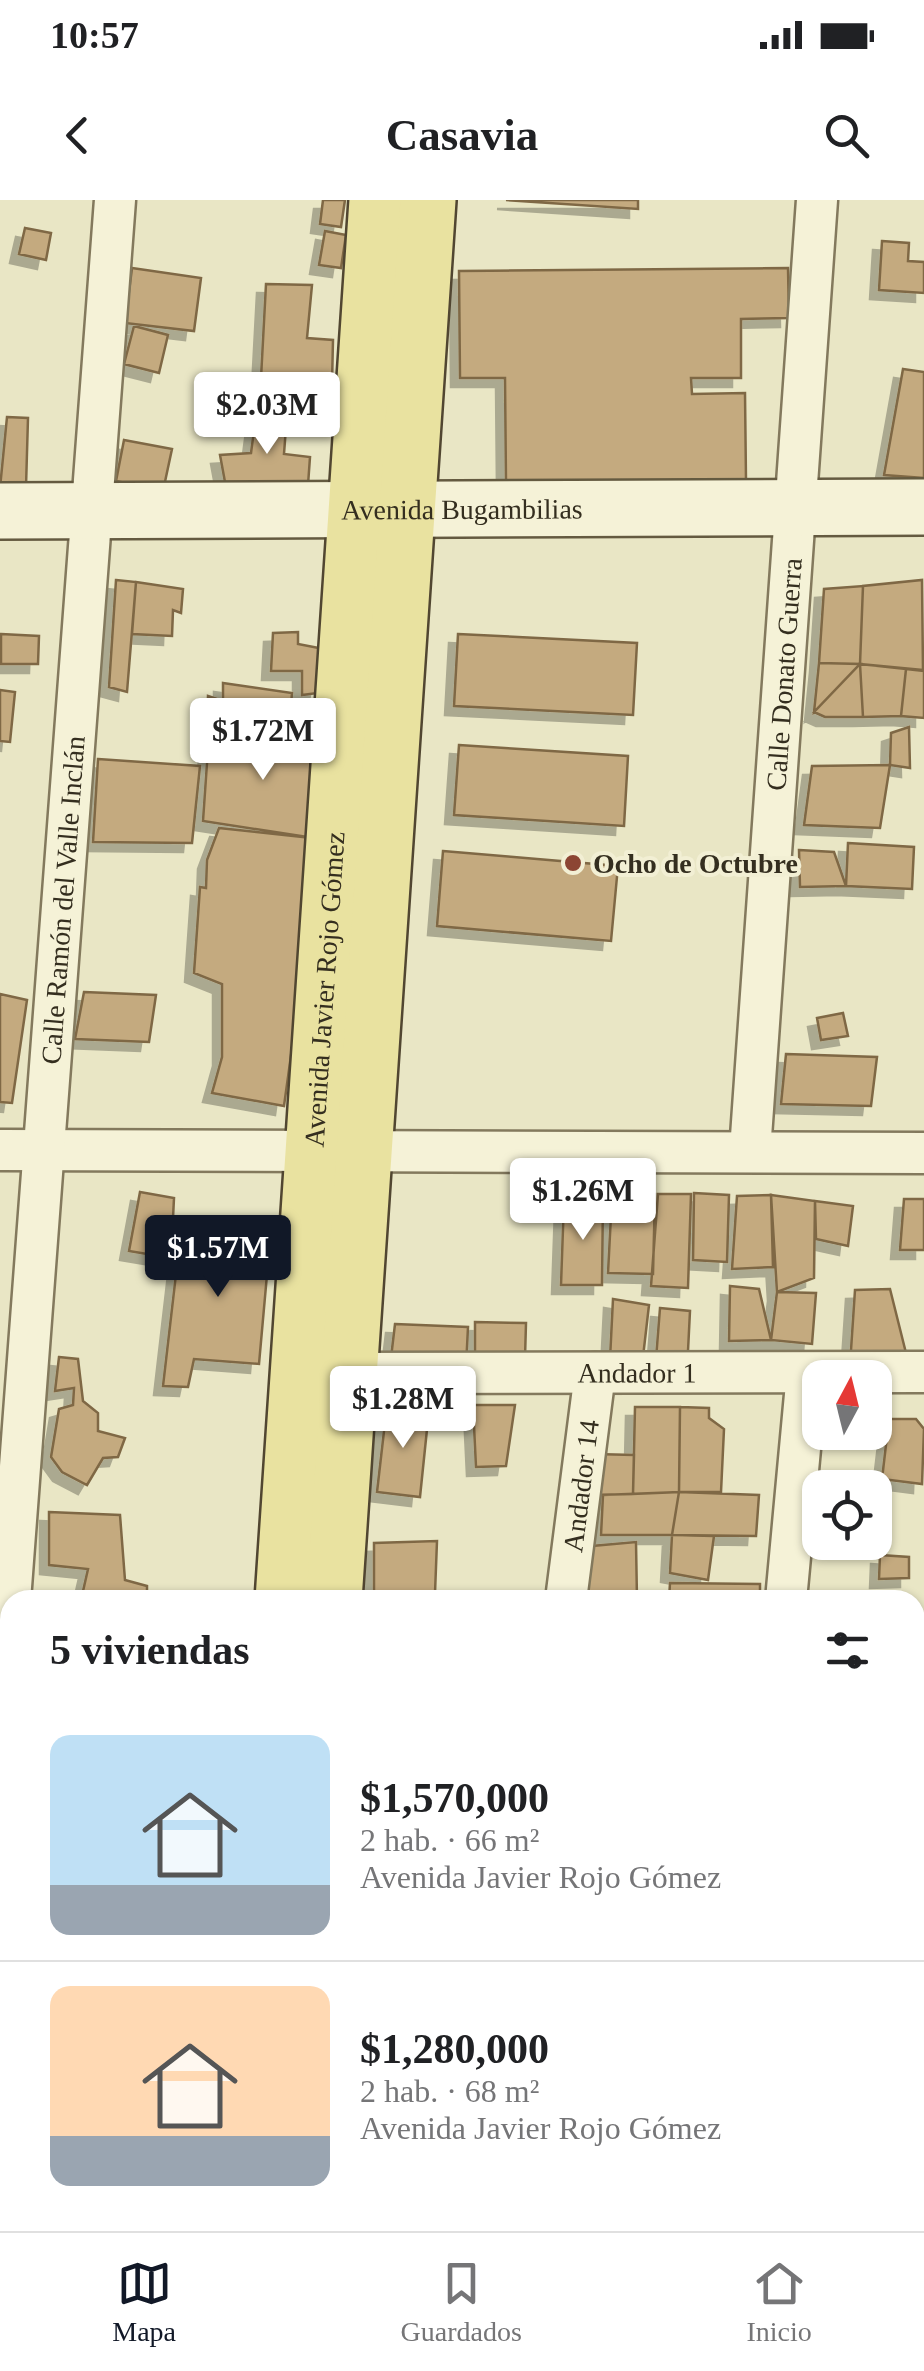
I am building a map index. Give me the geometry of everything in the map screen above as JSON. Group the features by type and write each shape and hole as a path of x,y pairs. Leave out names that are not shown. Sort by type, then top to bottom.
{"main road":[{"name":"Avenida Javier Rojo Gómez","path":"377,200 381,529"},
{"name":"Avenida Javier Rojo Gómez","path":"284,1590 339,1150 381,529 428,200"},
{"name":"Avenida Bugambilias","path":"0,511 91,529 381,529 794,526 924,507"},
{"name":"Avenida Bugambilias","path":"794,526 924,545"},
{"name":"Avenida Bugambilias","path":"0,548 91,529"},
{"name":"Avenida Javier Rojo Gómez","path":"335,1590 349,1372 339,1150"}],"street":[{"name":"Calle Ramón del Valle Inclán","path":"11,1590 115,200"},
{"name":"Calle Donato Guerra","path":"750,1151 817,200"},
{"path":"0,1150 924,1152"},
{"name":"Andador 1","path":"349,1372 802,1374"},
{"name":"Andador 1","path":"892,1373 924,1372"},
{"name":"Andador 14","path":"567,1590 595,1373"},
{"path":"787,1590 802,1428"}],"building":[{"path":"323,200 345,200 341,227 320,224"},
{"path":"506,200 638,200 638,209"},
{"path":"25,228 51,233 46,260 19,254"},
{"path":"325,231 346,235 341,268 319,265"},
{"path":"882,241 909,243 908,261 924,262 924,293 879,290"},
{"path":"132,268 201,278 194,331 125,323"},
{"path":"788,268 789,318 741,319 741,378 691,378 692,394 745,393 746,480 506,482 505,378 460,378 459,271"},
{"path":"266,284 312,285 307,338 333,340 332,384 261,378"},
{"path":"134,326 168,335 159,373 124,364"},
{"path":"903,369 924,372 924,478 884,475"},
{"path":"287,414 284,454 310,457 308,485 225,482 220,455 251,453 256,415"},
{"path":"7,417 28,418 26,487 0,488"},
{"path":"124,440 172,449 163,491 116,481"},
{"path":"116,580 136,582 127,692 109,687"},
{"path":"922,580 923,670 860,664 863,586"},
{"path":"136,582 183,589 181,613 173,610 172,636 132,634"},
{"path":"863,586 860,664 819,663 824,589"},
{"path":"298,632 298,644 324,649 318,693 302,695 302,671 271,671 273,633"},
{"path":"1,634 39,636 38,664 1,664"},
{"path":"458,634 637,643 633,715 454,706"},
{"path":"819,663 860,664 814,712"},
{"path":"860,664 863,717 825,717 814,712"},
{"path":"860,664 906,669 901,716 863,717"},
{"path":"906,669 924,671 924,718 901,716"},
{"path":"223,683 292,693 289,728 207,727 208,696 223,701"},
{"path":"0,690 15,692 10,742 0,741"},
{"path":"909,727 910,768 890,765 891,733"},
{"path":"209,734 321,740 314,838 203,821"},
{"path":"459,745 628,756 624,826 454,815"},
{"path":"98,759 200,766 192,843 93,842"},
{"path":"890,765 880,828 804,825 812,766"},
{"path":"219,828 321,839 284,1106 212,1093 222,1057 222,984 194,973 200,887 206,888 207,860"},
{"path":"848,843 914,847 912,889 846,886"},
{"path":"799,850 834,852 846,886 800,887"},
{"path":"443,851 618,866 611,941 437,926"},
{"path":"84,992 156,995 149,1042 75,1039"},
{"path":"0,994 27,1000 12,1103 0,1102"},
{"path":"843,1013 848,1036 821,1040 817,1018"},
{"path":"786,1054 877,1057 871,1106 781,1104"},
{"path":"140,1192 174,1198 171,1258 129,1251"},
{"path":"694,1193 729,1195 727,1262 693,1260"},
{"path":"655,1194 653,1274 608,1273 612,1196"},
{"path":"658,1194 691,1194 688,1288 651,1286"},
{"path":"771,1195 773,1267 732,1269 737,1196"},
{"path":"771,1195 815,1201 814,1278 777,1292"},
{"path":"603,1199 602,1285 561,1285 564,1200"},
{"path":"904,1199 924,1199 924,1250 900,1250"},
{"path":"815,1201 853,1206 848,1246 816,1239"},
{"path":"198,1225 271,1230 259,1364 194,1359 188,1387 163,1386 178,1257"},
{"path":"730,1286 759,1289 771,1340 729,1341"},
{"path":"890,1289 908,1361 850,1360 855,1290"},
{"path":"777,1292 816,1293 812,1344 771,1340"},
{"path":"613,1299 649,1305 643,1357 610,1359"},
{"path":"660,1308 690,1311 688,1351 656,1359"},
{"path":"475,1322 526,1323 525,1358 475,1357"},
{"path":"395,1324 468,1327 466,1367 390,1366"},
{"path":"59,1357 78,1359 83,1401 98,1413 98,1431 125,1438 118,1457 103,1458 87,1485 62,1472 51,1457 59,1409 73,1405 74,1388 55,1391"},
{"path":"387,1405 429,1410 420,1497 377,1492"},
{"path":"473,1405 515,1405 506,1466 476,1467"},
{"path":"635,1407 680,1407 679,1492 633,1494"},
{"path":"680,1407 709,1408 709,1418 724,1429 721,1492 679,1492"},
{"path":"892,1419 916,1419 924,1429 922,1484 892,1480 892,1470 883,1470 885,1450 892,1450"},
{"path":"594,1454 634,1455 633,1494 590,1495"},
{"path":"679,1492 759,1495 756,1536 672,1535"},
{"path":"679,1492 672,1535 601,1535 603,1495"},
{"path":"49,1512 120,1515 125,1580 147,1586 147,1590 83,1590 88,1569 49,1565"},
{"path":"672,1535 714,1536 708,1580 670,1573"},
{"path":"437,1541 435,1590 374,1590 374,1543"},
{"path":"636,1542 637,1590 583,1590 581,1547"},
{"path":"909,1557 909,1578 879,1579 880,1560"},
{"path":"670,1583 760,1584 760,1590 670,1590"}],"place":[{"name":"Ocho de Octubre","path":"573,863"}]}
